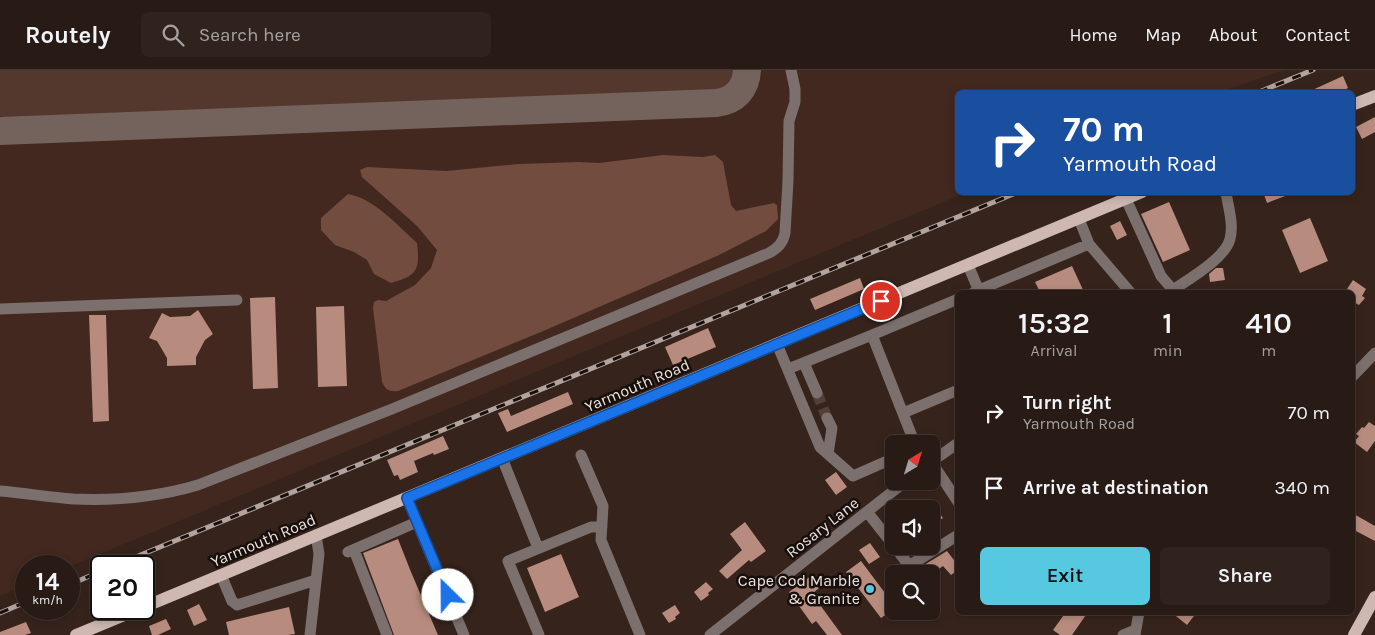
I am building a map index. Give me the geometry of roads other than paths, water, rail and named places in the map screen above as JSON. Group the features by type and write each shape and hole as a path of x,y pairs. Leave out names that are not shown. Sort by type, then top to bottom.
{"main road":[{"path":"1355,105 1375,96"},
{"name":"Yarmouth Road","path":"155,602 1135,195"},
{"path":"1354,635 1375,597"},
{"path":"76,635 113,620"}],"street":[{"path":"0,491 72,499 121,498 175,492 198,485 401,406 770,253 784,240 785,234 789,121 795,89 791,70"},
{"path":"1172,290 1220,256 1227,246 1231,237 1231,223 1226,195"},
{"path":"1126,199 1161,276 1170,290"},
{"path":"1079,219 1089,244 1128,290"},
{"path":"982,290 1089,244"},
{"path":"968,265 976,290"},
{"path":"0,309 237,300"},
{"path":"788,369 955,300"},
{"path":"872,336 912,435"},
{"path":"778,344 820,447 853,476 885,462"},
{"path":"1355,374 1375,353"},
{"path":"804,363 817,393"},
{"path":"903,413 955,391"},
{"path":"827,418 832,428 828,454"},
{"path":"940,455 955,444"},
{"path":"581,454 603,506 602,540 640,635"},
{"path":"502,458 538,548"},
{"path":"940,475 955,498"},
{"name":"Rosary Lane","path":"710,635 895,490"},
{"path":"407,498 464,635"},
{"path":"868,513 885,535"},
{"path":"387,635 350,551 417,522"},
{"path":"539,635 508,561 591,526 602,526"},
{"path":"310,635 319,554 316,535"},
{"path":"940,546 955,537"},
{"path":"901,555 908,564 912,564 926,555"},
{"path":"221,575 232,601 237,605 316,580"},
{"path":"1123,635 1135,633 1138,615"}],"tunnel":[{"path":"817,393 827,418"}],"railway":[{"path":"1264,90 1313,70"},
{"path":"141,555 1011,195"},
{"path":"80,580 90,576"},
{"path":"0,613 15,607"}],"place":[{"name":"Cape Cod Marble & Granite","path":"870,589"}]}
